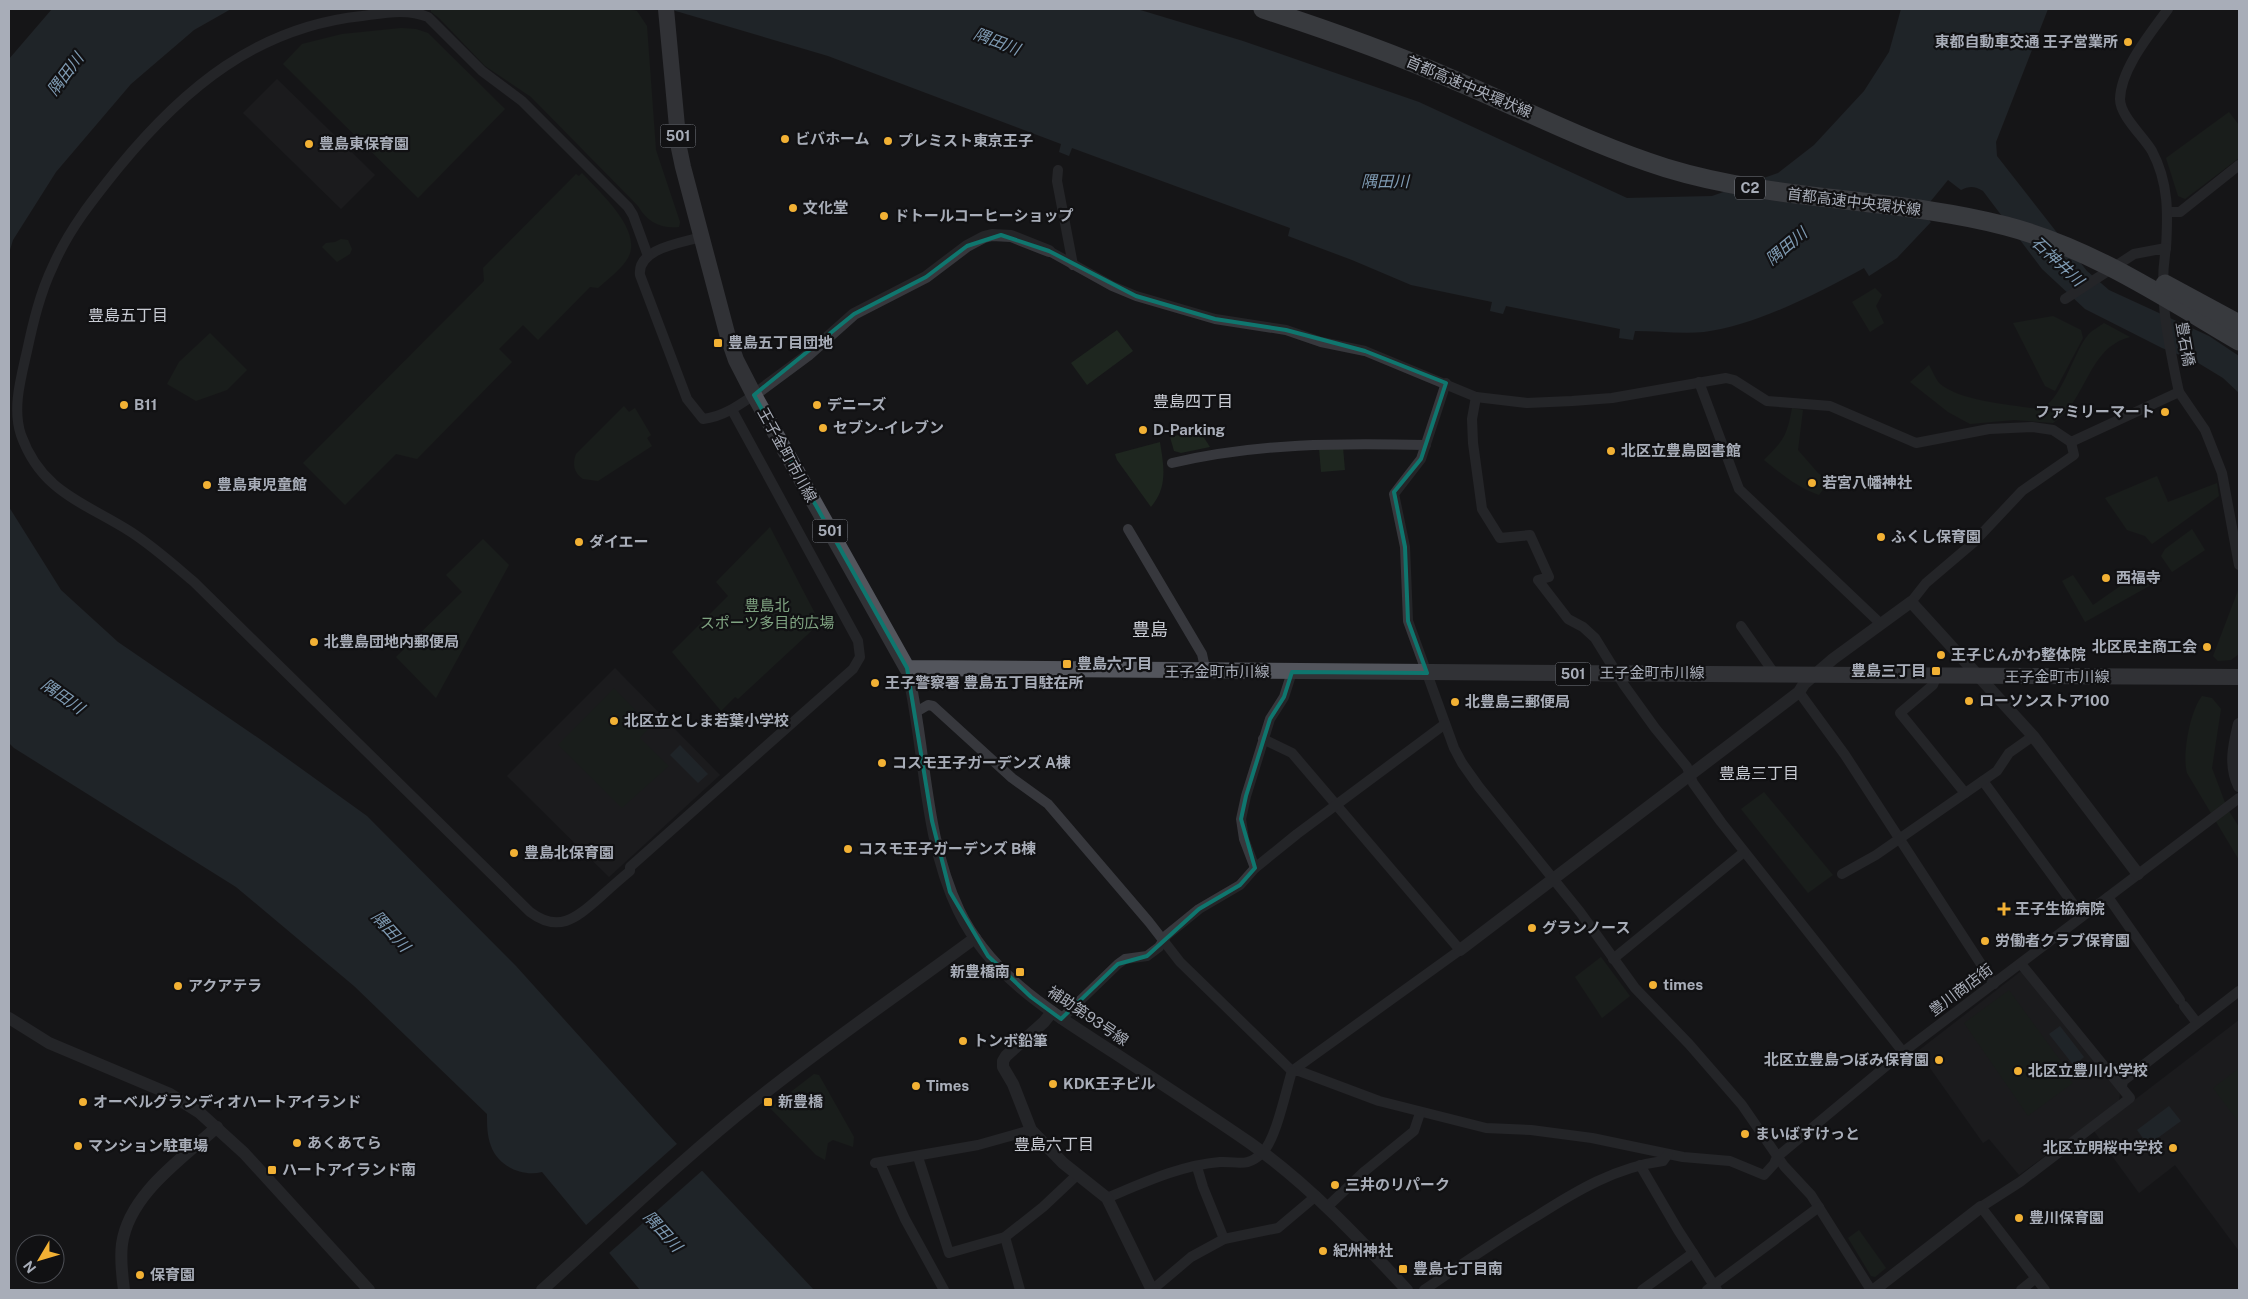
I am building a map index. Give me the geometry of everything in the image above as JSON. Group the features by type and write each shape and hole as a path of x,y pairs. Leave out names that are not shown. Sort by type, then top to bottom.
{"highway":[{"name":"首都高速中央環状線","path":"1263,9 1396,56 1564,129 1666,168 1719,182 1788,194 1952,214 2041,237 2109,266 2239,341"},
{"name":"首都高速中央環状線","path":"1279,9 1398,52 1615,145 1667,164 1722,178 1790,190 1952,209 2007,222 2078,244 2111,258 2142,272 2239,324"}],"main road":[{"name":"王子金町市川線","path":"666,9 679,148 728,337 754,395 907,668 1206,672 1817,674 2239,678"}],"street":[{"name":"豊石橋","path":"2168,9 2139,51 2126,76 2120,100 2122,111 2156,159 2168,199 2166,248 2162,271 2163,311 2178,387"},
{"path":"648,256 633,215 628,207 522,101 482,71 428,17 418,13 399,12 348,17 313,25 277,37 253,48 187,95 149,131 81,215 60,251 44,288 32,326 18,395 17,414 20,431 27,448 40,469 54,485 73,500 134,534 194,582 530,912 546,921 565,922 581,914 630,871 630,866 852,670 860,657 858,642 732,410"},
{"path":"2168,212 2180,212 2239,165"},
{"path":"1058,170 1057,181 1073,264"},
{"path":"701,237 663,248 648,256 641,265 640,275 686,399 703,419 713,418 732,410 808,355 854,314 926,277 975,242 992,235 1011,236 1049,251 1112,286 1136,296 1215,319 1286,330 1321,342 1365,351 1476,397 1527,403 1572,401 1612,398 1699,382 1730,379 1767,401 1830,406 1916,443 1989,429 2032,427 2054,430 2071,442 2074,455 2022,491 1973,543 1926,583 1911,602 1804,684 1799,692 1554,880 1292,1071 1271,1141 1263,1153 1247,1163 1220,1162 1173,1172 1107,1198"},
{"path":"2065,298 2134,254 2166,248"},
{"path":"1699,382 1739,490 1881,624"},
{"path":"1446,383 1421,459 1394,494 1405,547 1408,621 1454,748 1474,779 1554,880 1635,988 1742,1105 1777,1157 1805,1187 1873,1290 2130,1098 2021,964"},
{"path":"2071,442 2178,387 2205,430 2222,473 2239,565"},
{"path":"1476,397 1472,419 1473,443 1482,508 1500,538 1530,535 1549,577 1538,580 1568,619 1583,627 1595,638 1624,685 1687,768 1693,783 1744,852 1903,1052"},
{"path":"1172,463 1216,453 1261,448 1349,443 1426,445"},
{"path":"1128,528 1202,654 1206,672"},
{"path":"1911,602 2033,736 2138,874"},
{"path":"1741,626 1774,674"},
{"name":"補助第93号線","path":"907,668 916,712 932,821 940,858 950,892 975,938 1006,976 1057,1016 1263,1153 1316,1196 1407,1290"},
{"path":"1255,868 1244,839 1241,819 1246,796 1270,719 1284,698 1292,672"},
{"path":"1936,676 1933,685 1900,713 1965,794"},
{"path":"1799,692 1845,755 1994,984"},
{"path":"916,712 928,705 933,706 1012,778 1048,804 1149,922 1180,962 1292,1071 1299,1071 1379,1101 1420,1113 1486,1128 1532,1130 1592,1138 1668,1154 1662,1161 1614,1173 1566,1197 1502,1237 1424,1290"},
{"path":"1316,1196 1278,1228 1224,1239 1191,1257 1152,1290 1107,1198 1063,1163 1031,1130 1002,1061 1125,960 1147,956 1160,947 1167,936 1199,909 1240,884 1255,868 1335,805 1445,724"},
{"path":"2239,724 2233,749 2234,772 2239,786"},
{"path":"1842,874 1900,840 1997,771 2009,753 2033,736"},
{"path":"1264,738 1292,753 1460,950"},
{"path":"1983,780 2082,916"},
{"name":"豊川商店街","path":"1668,1154 1730,1160 1764,1175 1774,1164 1777,1157 1903,1052 2239,798"},
{"path":"1613,959 1744,852"},
{"path":"2108,896 2197,1023"},
{"path":"542,1290 756,1099 975,938"},
{"path":"2122,1086 2123,1081 2239,992"},
{"path":"9,1018 49,1043 170,1094 198,1112 244,1153 370,1290"},
{"path":"1327,1207 1365,1171 1414,1131 1420,1113"},
{"path":"124,1290 122,1244 127,1225 136,1206 147,1191 217,1127"},
{"path":"944,1290 905,1219 878,1163 978,1146 1031,1130"},
{"path":"918,1157 948,1253 1005,1237 1043,1207 1078,1175"},
{"path":"1640,1165 1693,1253 1712,1289 1819,1208"},
{"path":"1197,1166 1203,1187 1224,1239"},
{"path":"1981,1208 2045,1290"},
{"path":"1005,1237 1020,1290"},
{"path":"1642,1290 1693,1253"},
{"path":"2021,1290 2036,1278"}],"highlighted area":[{"path":"1001,235 1049,251 1136,296 1215,319 1286,330 1365,351 1446,383 1421,459 1394,492 1405,547 1408,621 1427,673 1292,672 1284,697 1270,719 1246,796 1241,819 1255,868 1240,885 1199,909 1147,956 1118,964 1061,1019 1031,997 988,956 950,892 932,821 907,668 754,395 854,314 926,277 967,246"}],"shaded area":[{"name":"豊島東保育園","path":"277,79 375,175 341,209 243,113"},
{"name":"北区立としま若葉小学校","path":"615,668 720,775 609,877 507,776"},
{"name":"北区立豊川小学校","path":"2020,972 2024,973 2120,1091 2119,1102 2019,1175 1989,1139 1983,1143 1918,1051"},
{"name":"北区立明桜中学校","path":"2239,1020 2239,1251 2175,1165 2139,1193 2094,1131"}],"green space":[{"path":"431,9 626,9 637,11 647,26 656,150 680,222 679,227 666,227 650,220 531,97 485,66 431,12"},
{"path":"401,28 416,29 428,33 505,109 418,198 283,64 302,44 342,34"},
{"path":"2229,112 2239,125 2239,158 2185,199 2178,196 2166,158"},
{"path":"582,173 609,202 626,226 631,250 626,261 598,288 590,287 538,340 523,325 499,349 512,362 417,459 396,454 345,505 303,463 484,281 483,268 576,174 579,176"},
{"path":"341,239 348,240 352,249 350,254 337,262 322,247 326,243"},
{"path":"1875,288 1882,295 1876,306 1884,323 1870,332 1852,302"},
{"path":"2053,316 2081,330 2083,338 2055,391 2045,386 2013,323"},
{"path":"2104,323 2130,337 2116,343 2105,352 2096,363 2074,401 2065,413 2053,423 2014,420 1970,424 1948,412 1910,382 1929,365 1939,383 1959,394 1986,401 2038,409 2046,405 2060,388 2082,343 2090,333"},
{"path":"1117,330 1133,351 1087,385 1071,363"},
{"path":"210,333 247,370 227,390 196,401 167,384 179,362"},
{"path":"624,406 629,412 635,408 651,435 647,438 652,446 598,481 583,479 575,468 576,454"},
{"path":"1792,408 1803,410 1798,450 1818,473 1829,481 1819,495 1797,485 1764,460 1784,437"},
{"path":"1199,430 1210,447 1181,453 1174,451 1170,437"},
{"path":"1160,442 1163,468 1162,484 1160,492 1151,507 1117,460 1115,454"},
{"path":"1343,447 1345,470 1321,472 1319,449"},
{"path":"2157,476 2168,502 2217,483 2219,496 2152,544 2145,536 2127,530 2105,498"},
{"name":"豊島北 スポーツ多目的広場","path":"770,527 820,623 738,699 735,697 721,711 672,652 728,596 716,582"},
{"path":"2192,529 2205,550 2172,572 2161,556 2165,549"},
{"path":"483,539 509,565 436,698 396,657 462,592 446,575"},
{"path":"2142,571 2151,585 2085,622 2062,581 2073,575 2093,605"},
{"path":"2239,588 2239,654 2231,660 2218,661 2213,656"},
{"path":"614,688 651,726 640,738 669,766 622,808 558,745"},
{"path":"2202,696 2212,698 2221,709 2212,768 2227,808 2239,827 2239,860 2187,773 2186,745 2188,733 2194,712"},
{"path":"1764,792 1833,875 1808,893 1741,809"},
{"path":"1601,957 1630,996 1602,1018 1575,977"},
{"path":"2009,990 2066,1068 2063,1070 2073,1083 2028,1116 1964,1023"},
{"path":"2239,1068 2239,1123 2213,1088"},
{"path":"814,1074 819,1075 854,1137 853,1147 833,1140 828,1143 825,1160 816,1155 770,1108"},
{"path":"1859,1230 1886,1268 1875,1277 1871,1276 1848,1238"}],"water":[{"name":"隅田川","path":"52,9 231,9 194,30 131,84 56,172 13,240 9,253 9,59"},
{"name":"隅田川","path":"669,9 1137,9 1243,41 1419,102 1627,198 1712,196 1778,173 1814,145 1864,91 1889,52 1901,9 2048,9 1996,142 1997,156 2087,271 2109,290 2209,336 2239,356 2239,393 2223,378 2195,361 2162,348 2085,309 2042,269 1983,191 1972,187 1961,190 1948,180 1921,213 1931,222 1897,258 1869,276 1864,268 1786,307 1765,316 1723,329 1695,333 1635,331 1633,340 1619,338 1620,329 1506,306 1503,314 1490,311 1492,302 1411,285 1288,236 1290,228 1072,148 1069,156 1059,152 1061,144 828,56"},
{"name":"隅田川","path":"9,507 61,590 118,642 267,744 367,816 516,966 663,1129 814,1290 640,1290 542,1172 527,1173 519,1171 499,1159 494,1153 490,1142 487,1114 354,986 236,887 14,748 9,743"},
{"path":"680,745 708,774 698,783 670,755"},
{"path":"2060,1026 2084,1057 2074,1066 2049,1034"},
{"path":"2169,1106 2181,1121 2148,1145 2137,1130"}],"pier":[{"path":"679,1142 704,1169 608,1254 585,1226"}],"place":[{"name":"東都自動車交通 王子営業所","path":"2128,42"},
{"name":"ビバホーム","path":"785,139"},
{"name":"プレミスト東京王子","path":"888,141"},
{"name":"豊島東保育園","path":"309,144"},
{"name":"文化堂","path":"793,208"},
{"name":"ドトールコーヒーショップ","path":"884,216"},
{"name":"豊島五丁目団地","path":"718,343"},
{"name":"B11","path":"124,405"},
{"name":"デニーズ","path":"817,405"},
{"name":"ファミリーマート","path":"2165,412"},
{"name":"セブン-イレブン","path":"823,428"},
{"name":"D-Parking","path":"1143,430"},
{"name":"北区立豊島図書館","path":"1611,451"},
{"name":"若宮八幡神社","path":"1812,483"},
{"name":"豊島東児童館","path":"207,485"},
{"name":"ふくし保育園","path":"1881,537"},
{"name":"ダイエー","path":"579,542"},
{"name":"西福寺","path":"2106,578"},
{"name":"北豊島団地内郵便局","path":"314,642"},
{"name":"北区民主商工会","path":"2207,647"},
{"name":"王子じんかわ整体院","path":"1941,655"},
{"name":"豊島六丁目","path":"1067,664"},
{"name":"豊島三丁目","path":"1936,671"},
{"name":"王子警察署 豊島五丁目駐在所","path":"875,683"},
{"name":"ローソンストア100","path":"1969,701"},
{"name":"北豊島三郵便局","path":"1455,702"},
{"name":"北区立としま若葉小学校","path":"614,721"},
{"name":"コスモ王子ガーデンズ A棟","path":"882,763"},
{"name":"コスモ王子ガーデンズ B棟","path":"848,849"},
{"name":"豊島北保育園","path":"514,853"},
{"name":"王子生協病院","path":"2004,909"},
{"name":"グランノース","path":"1532,928"},
{"name":"労働者クラブ保育園","path":"1985,941"},
{"name":"新豊橋南","path":"1020,972"},
{"name":"times","path":"1653,985"},
{"name":"アクアテラ","path":"178,986"},
{"name":"トンボ鉛筆","path":"963,1041"},
{"name":"北区立豊島つぼみ保育園","path":"1939,1060"},
{"name":"北区立豊川小学校","path":"2018,1071"},
{"name":"KDK王子ビル","path":"1053,1084"},
{"name":"Times","path":"916,1086"},
{"name":"オーベルグランディオハートアイランド","path":"83,1102"},
{"name":"新豊橋","path":"768,1102"},
{"name":"まいばすけっと","path":"1745,1134"},
{"name":"あくあてら","path":"297,1143"},
{"name":"マンション駐車場","path":"78,1146"},
{"name":"北区立明桜中学校","path":"2173,1148"},
{"name":"ハートアイランド南","path":"272,1170"},
{"name":"三井のリパーク","path":"1335,1185"},
{"name":"豊川保育園","path":"2019,1218"},
{"name":"紀州神社","path":"1323,1251"},
{"name":"豊島七丁目南","path":"1403,1269"},
{"name":"保育園","path":"140,1275"}],"district":[{"name":"豊島五丁目","path":"128,315"},
{"name":"豊島四丁目","path":"1193,401"},
{"name":"豊島","path":"1150,630"},
{"name":"豊島三丁目","path":"1759,773"},
{"name":"豊島六丁目","path":"1054,1144"}],"water label":[{"name":"石神井川","path":"2058,261"}]}
